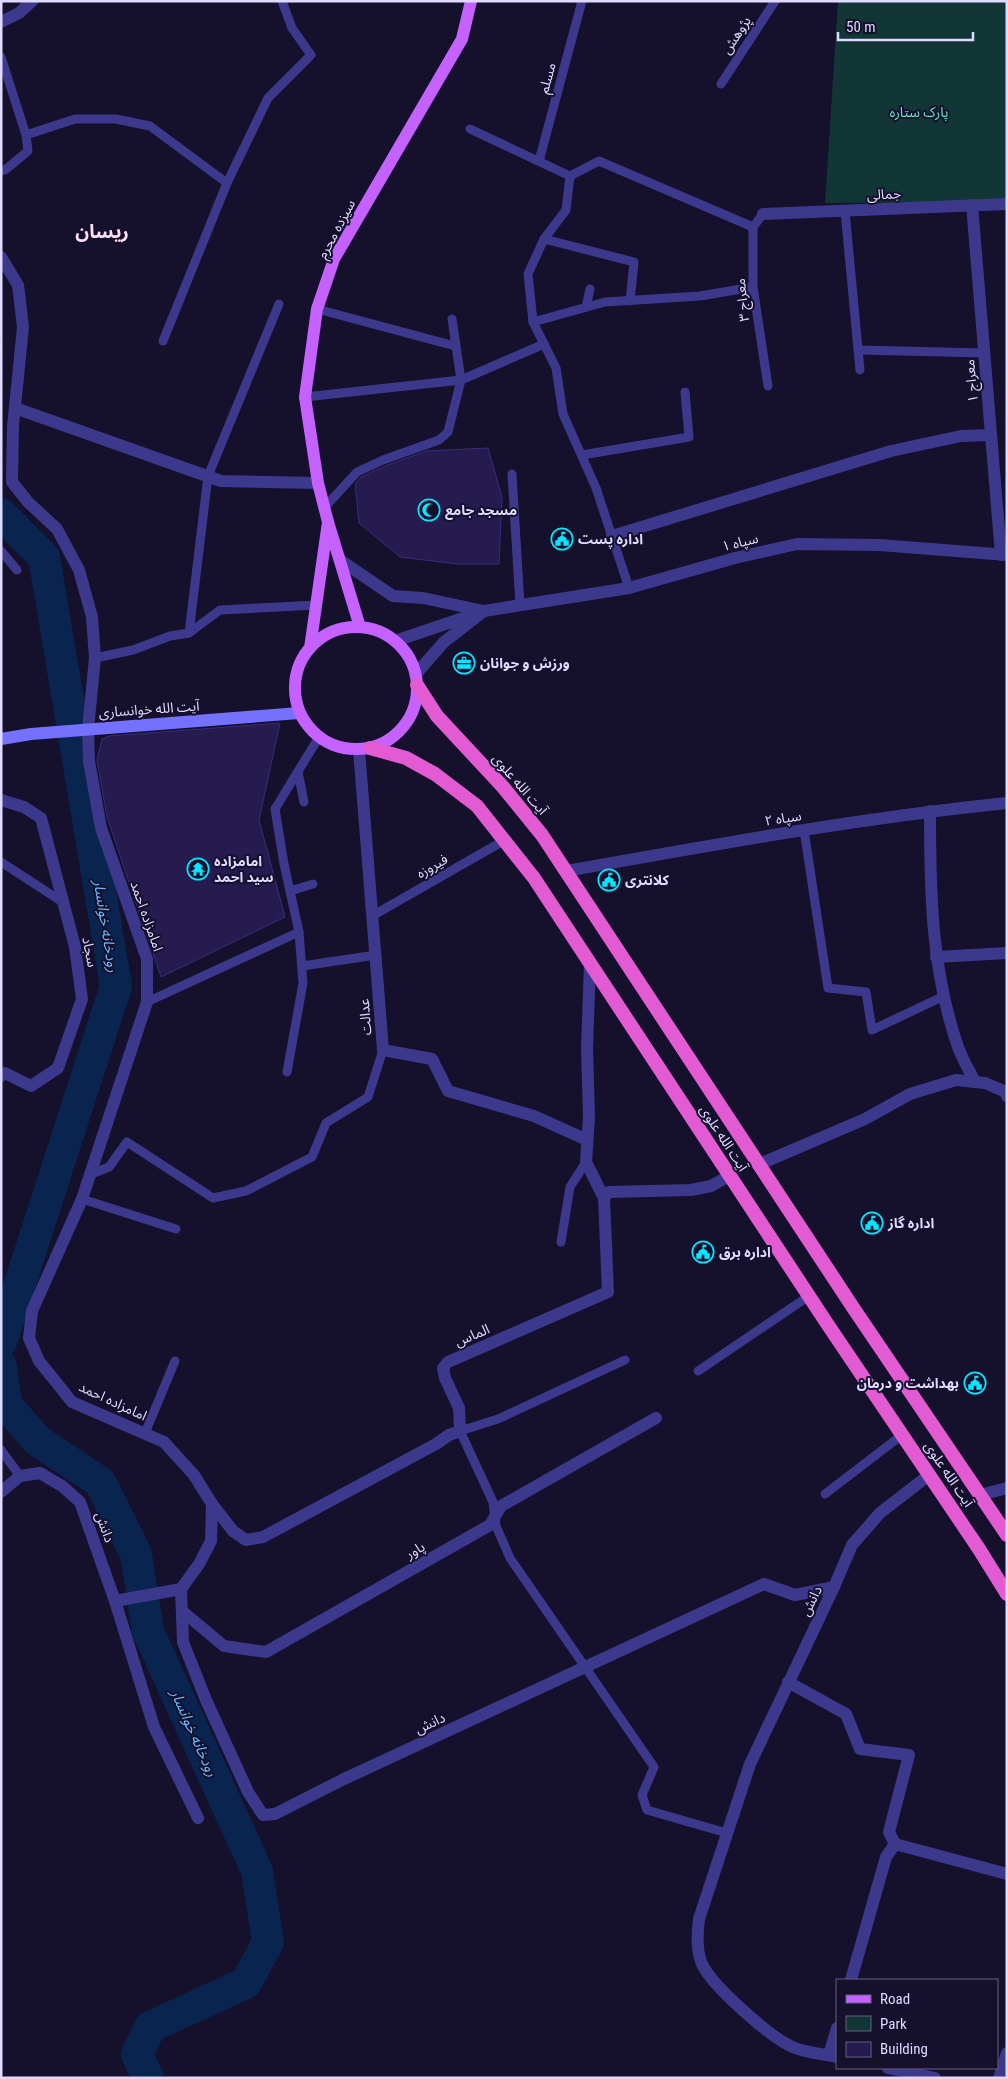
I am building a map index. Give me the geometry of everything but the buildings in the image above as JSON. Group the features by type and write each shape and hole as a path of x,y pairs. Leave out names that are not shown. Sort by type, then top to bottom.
{"highway":[{"name":"آیت الله علوی","path":"416,680 437,716 503,787 542,835 859,1317 1007,1535"},
{"name":"آیت الله علوی","path":"365,749 406,758 435,774 477,806 534,878 729,1176 979,1549 1007,1594"}],"main road":[{"name":"سیزده محرم","path":"360,627 318,483 305,397 317,309 334,259 462,39 471,1"},
{"path":"310,648 328,522"},
{"path":"360,627 379,632 394,641 408,656 416,680 415,702 409,718 399,732 386,742 365,749 338,747 319,738 300,713 295,696 295,679 300,662 310,648 320,638 332,631 346,628 360,627"},
{"name":"آیت الله خوانساری","path":"1,739 50,732 300,713"}],"street":[{"path":"1,22 18,7 32,1"},
{"name":"جمالی","path":"763,214 1007,204"},
{"name":"معراج ۱","path":"972,205 991,435 1004,555"},
{"name":"امامزاده احمد","path":"1,257 18,284 23,327 15,408 12,482 28,502 57,529 79,570 92,617 95,658 88,729 89,760 101,828 147,959 147,1002 82,1199 32,1311 29,1338 38,1362 72,1402 164,1442 194,1475 212,1504"},
{"path":"15,408 221,481 318,483"},
{"path":"612,536 892,451 961,436 991,435"},
{"name":"سپاه ۱","path":"484,611 629,588 735,558 797,544 880,545 1004,555"},
{"path":"340,560 392,596 423,598 484,611"},
{"path":"394,641 484,611"},
{"path":"416,680 444,642 484,611"},
{"name":"عدالت","path":"365,749 372,916 383,1050 432,1059 448,1091 534,1116 587,1140"},
{"name":"سجاد","path":"1,800 24,807 41,818 75,948 82,999 58,1068 31,1086 5,1073 1,1076"},
{"name":"سپاه ۲","path":"566,871 804,830 930,811 1007,803"},
{"path":"930,811 930,890 936,957 957,1045 975,1082"},
{"path":"936,957 1007,953"},
{"path":"590,964 587,1048 589,1117 586,1162 604,1198 609,1192 691,1190 711,1186 729,1176"},
{"path":"760,1164 864,1119 910,1094 956,1080 985,1083 1006,1092 1007,1096"},
{"name":"الماس","path":"460,1431 459,1408 445,1378 444,1368 448,1362 608,1292 604,1198"},
{"name":"پاور","path":"182,1612 224,1646 266,1652 490,1525 501,1506 656,1418"},
{"path":"212,1504 233,1531 246,1540 263,1538 436,1444 450,1434 460,1431"},
{"name":"دانش","path":"20,1476 40,1473 62,1486 80,1502 115,1601 154,1727 198,1818"},
{"name":"دانش","path":"833,2056 795,2048 756,2022 725,1994 702,1964 697,1938 699,1919 750,1764 852,1545 880,1513 929,1475"},
{"path":"1,1492 20,1476"},
{"path":"980,1495 1007,1488"},
{"path":"115,1601 181,1589 199,1564 211,1541 212,1504"},
{"name":"دانش","path":"181,1589 183,1642 206,1700 244,1784 263,1815 275,1814 342,1780 764,1584 795,1595 834,1587"},
{"path":"788,1682 846,1714 860,1749 909,1755 889,1832 895,1844 1007,1874"},
{"path":"851,1979 886,1857 895,1844"},
{"path":"833,2056 836,2035"},
{"path":"999,2078 1007,2054"},
{"path":"893,2069 935,2078"}],"lane":[{"path":"163,341 228,183 268,98 312,55 292,28 282,1"},
{"name":"مسلم","path":"538,162 582,1"},
{"name":"پژوهش","path":"721,84 774,1"},
{"path":"1,57 26,135 28,151 5,170 1,171"},
{"path":"26,135 75,119 116,119 150,126 228,183"},
{"path":"470,130 570,176"},
{"path":"570,176 599,161 753,227 763,214"},
{"path":"570,176 566,210 544,239 528,274 533,322 556,368 563,414 596,488 629,588"},
{"path":"845,211 860,370"},
{"name":"معراج ۳","path":"753,227 753,287 768,386"},
{"path":"544,239 634,262 630,301"},
{"path":"533,322 606,302 700,296 753,287"},
{"path":"586,307 590,290"},
{"path":"189,633 208,476 278,304"},
{"path":"317,309 455,346"},
{"path":"324,508 357,472 383,460 439,440 448,432 461,380 452,319"},
{"path":"305,397 461,380 544,344"},
{"path":"858,350 984,354"},
{"path":"582,455 689,437 685,392"},
{"path":"512,474 520,605"},
{"path":"1,551 17,570"},
{"path":"95,658 133,650 170,636 189,633 220,610 316,605"},
{"path":"287,1072 303,982 299,932 275,810 319,738"},
{"path":"298,772 304,802"},
{"path":"804,830 828,988 866,992 872,1030 944,996"},
{"name":"فیروزه","path":"372,916 505,840"},
{"path":"1,862 64,903"},
{"path":"290,891 313,884"},
{"path":"147,1002 299,932"},
{"path":"302,966 376,955"},
{"path":"90,1175 109,1167 127,1142 213,1198 246,1191 312,1157 326,1123 368,1096 383,1050"},
{"path":"561,1242 570,1188 586,1162"},
{"path":"82,1199 176,1229"},
{"path":"698,1371 809,1296"},
{"path":"625,1360 498,1420 460,1431 494,1502 496,1526 510,1558 654,1767 642,1795 647,1810 727,1833"},
{"path":"145,1433 175,1361"},
{"path":"825,1494 902,1434"},
{"path":"1,1450 20,1476"}],"green space":[{"name":"پارک ستاره","path":"838,1 1007,1 1007,202 825,203"}],"waterway":[{"name":"رودخانه خوانسار","path":"1,514 44,557 116,986 1,1342"},
{"name":"رودخانه خوانسار","path":"1,1366 6,1405 38,1441 100,1482 136,1554 148,1631 257,1871 268,1942 246,1983 150,2027 137,2054 148,2078"}],"place":[{"name":"مسجد جامع","path":"429,510"},
{"name":"اداره پست","path":"562,539"},
{"name":"ورزش و جوانان","path":"464,663"},
{"name":"امامزاده سید احمد","path":"198,869"},
{"name":"کلانتری","path":"609,880"},
{"name":"اداره گاز","path":"872,1223"},
{"name":"اداره برق","path":"703,1252"},
{"name":"بهداشت و درمان","path":"975,1383"}],"district":[{"name":"ریسان","path":"102,231"}]}
